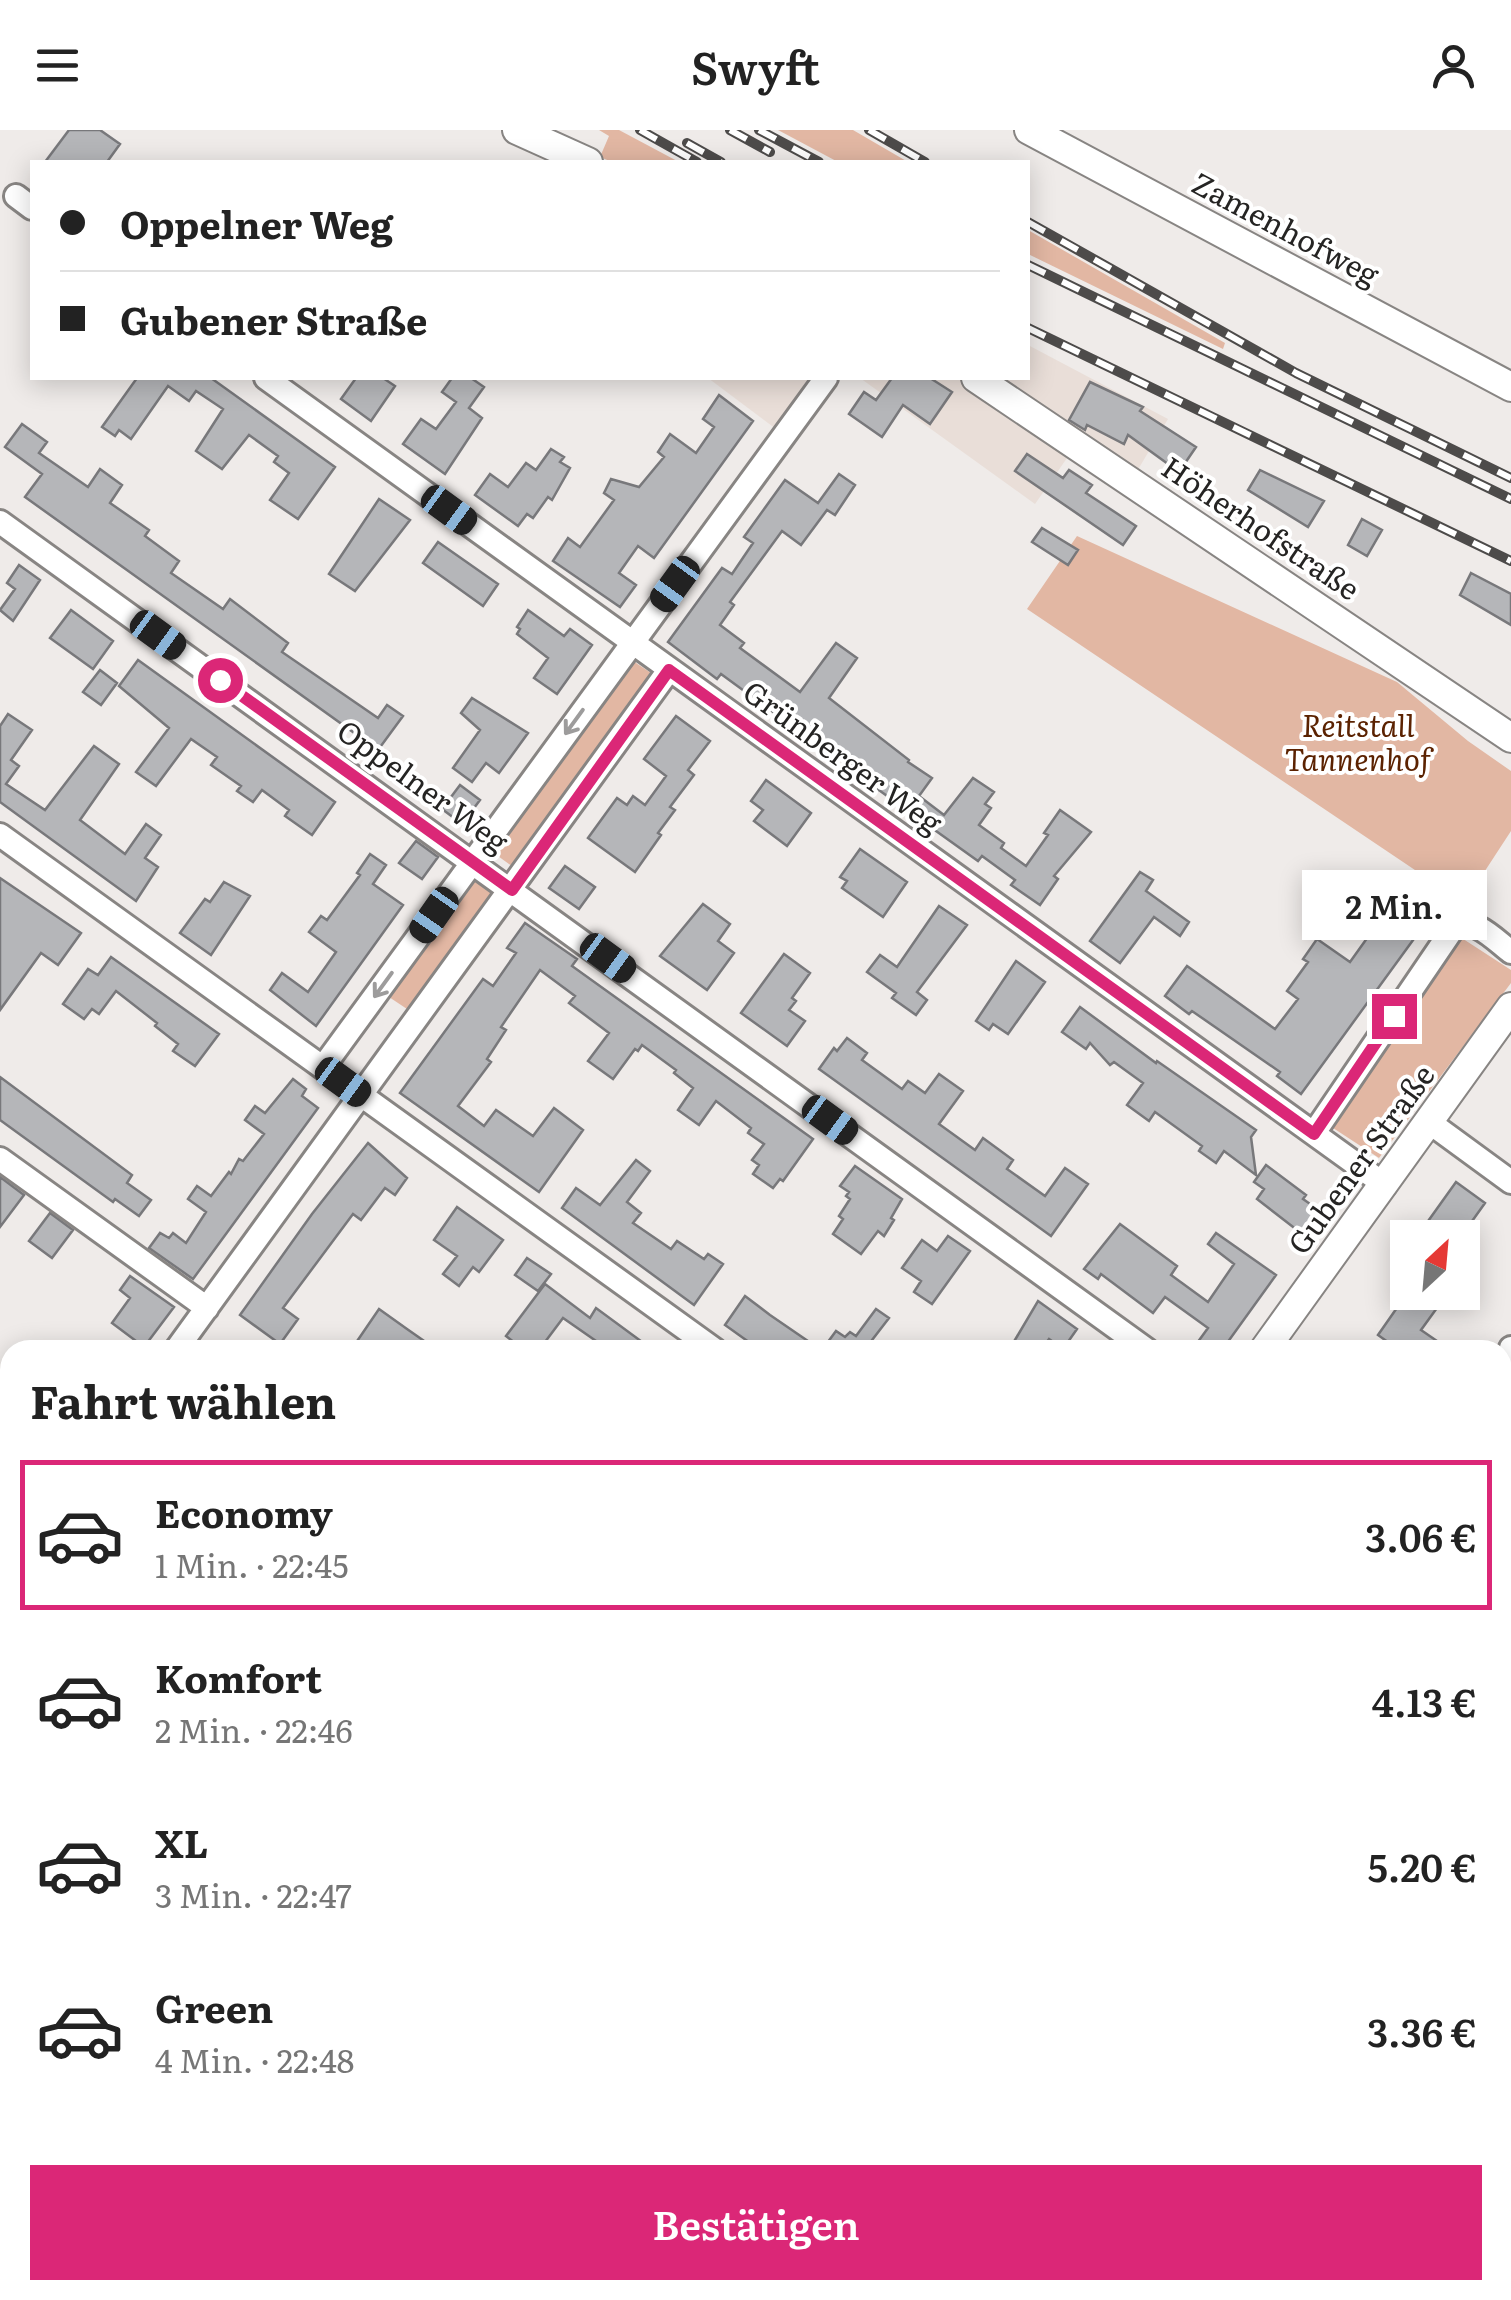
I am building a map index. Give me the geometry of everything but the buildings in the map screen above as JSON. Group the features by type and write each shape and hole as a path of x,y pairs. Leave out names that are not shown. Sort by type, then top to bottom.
{"street":[{"path":"517,130 584,160"},
{"name":"Zamenhofweg","path":"1029,130 1511,386"},
{"name":"Grünberger Weg","path":"269,380 1385,1185"},
{"path":"323,1068 825,380"},
{"name":"Höherhofstraße","path":"979,380 1509,740"},
{"name":"Oppelner Weg","path":"0,522 1133,1340"},
{"path":"183,1340 669,670"},
{"path":"0,835 701,1340"},
{"name":"Gubener Straße","path":"1314,1134 1454,928 1460,923 1472,923 1511,952"},
{"name":"Gubener Straße","path":"1271,1340 1511,1007"},
{"path":"1429,1122 1511,1182"},
{"path":"0,1159 207,1308"}],"shaded area":[{"path":"1030,346 1168,419 1133,478 985,380 1030,380"},
{"path":"711,380 823,380 776,429"},
{"path":"863,380 970,380 1074,448 1035,504"}],"green space":[{"path":"599,130 619,130 675,160 607,160 600,157 609,136"},
{"path":"778,130 853,130 905,160 834,160"},
{"path":"1030,231 1225,343 1223,349 1030,255"},
{"name":"Reitstall Tannenhof","path":"1077,536 1397,682 1511,771 1511,831 1464,903 1027,609"},
{"path":"630,659 654,675 516,869 491,851"},
{"path":"473,874 496,891 410,1011 386,995"},
{"path":"1454,933 1511,970 1511,983 1379,1158 1330,1126"}],"railway":[{"path":"640,130 693,160"},
{"path":"730,130 770,152"},
{"path":"759,130 815,160"},
{"path":"869,130 922,160"},
{"path":"687,143 717,160"},
{"path":"1030,223 1296,373 1511,478"},
{"path":"1030,266 1511,499"},
{"path":"1030,329 1511,561"}],"route":[{"path":"220,680 512,890 669,670 1314,1134 1394,1016"}]}
